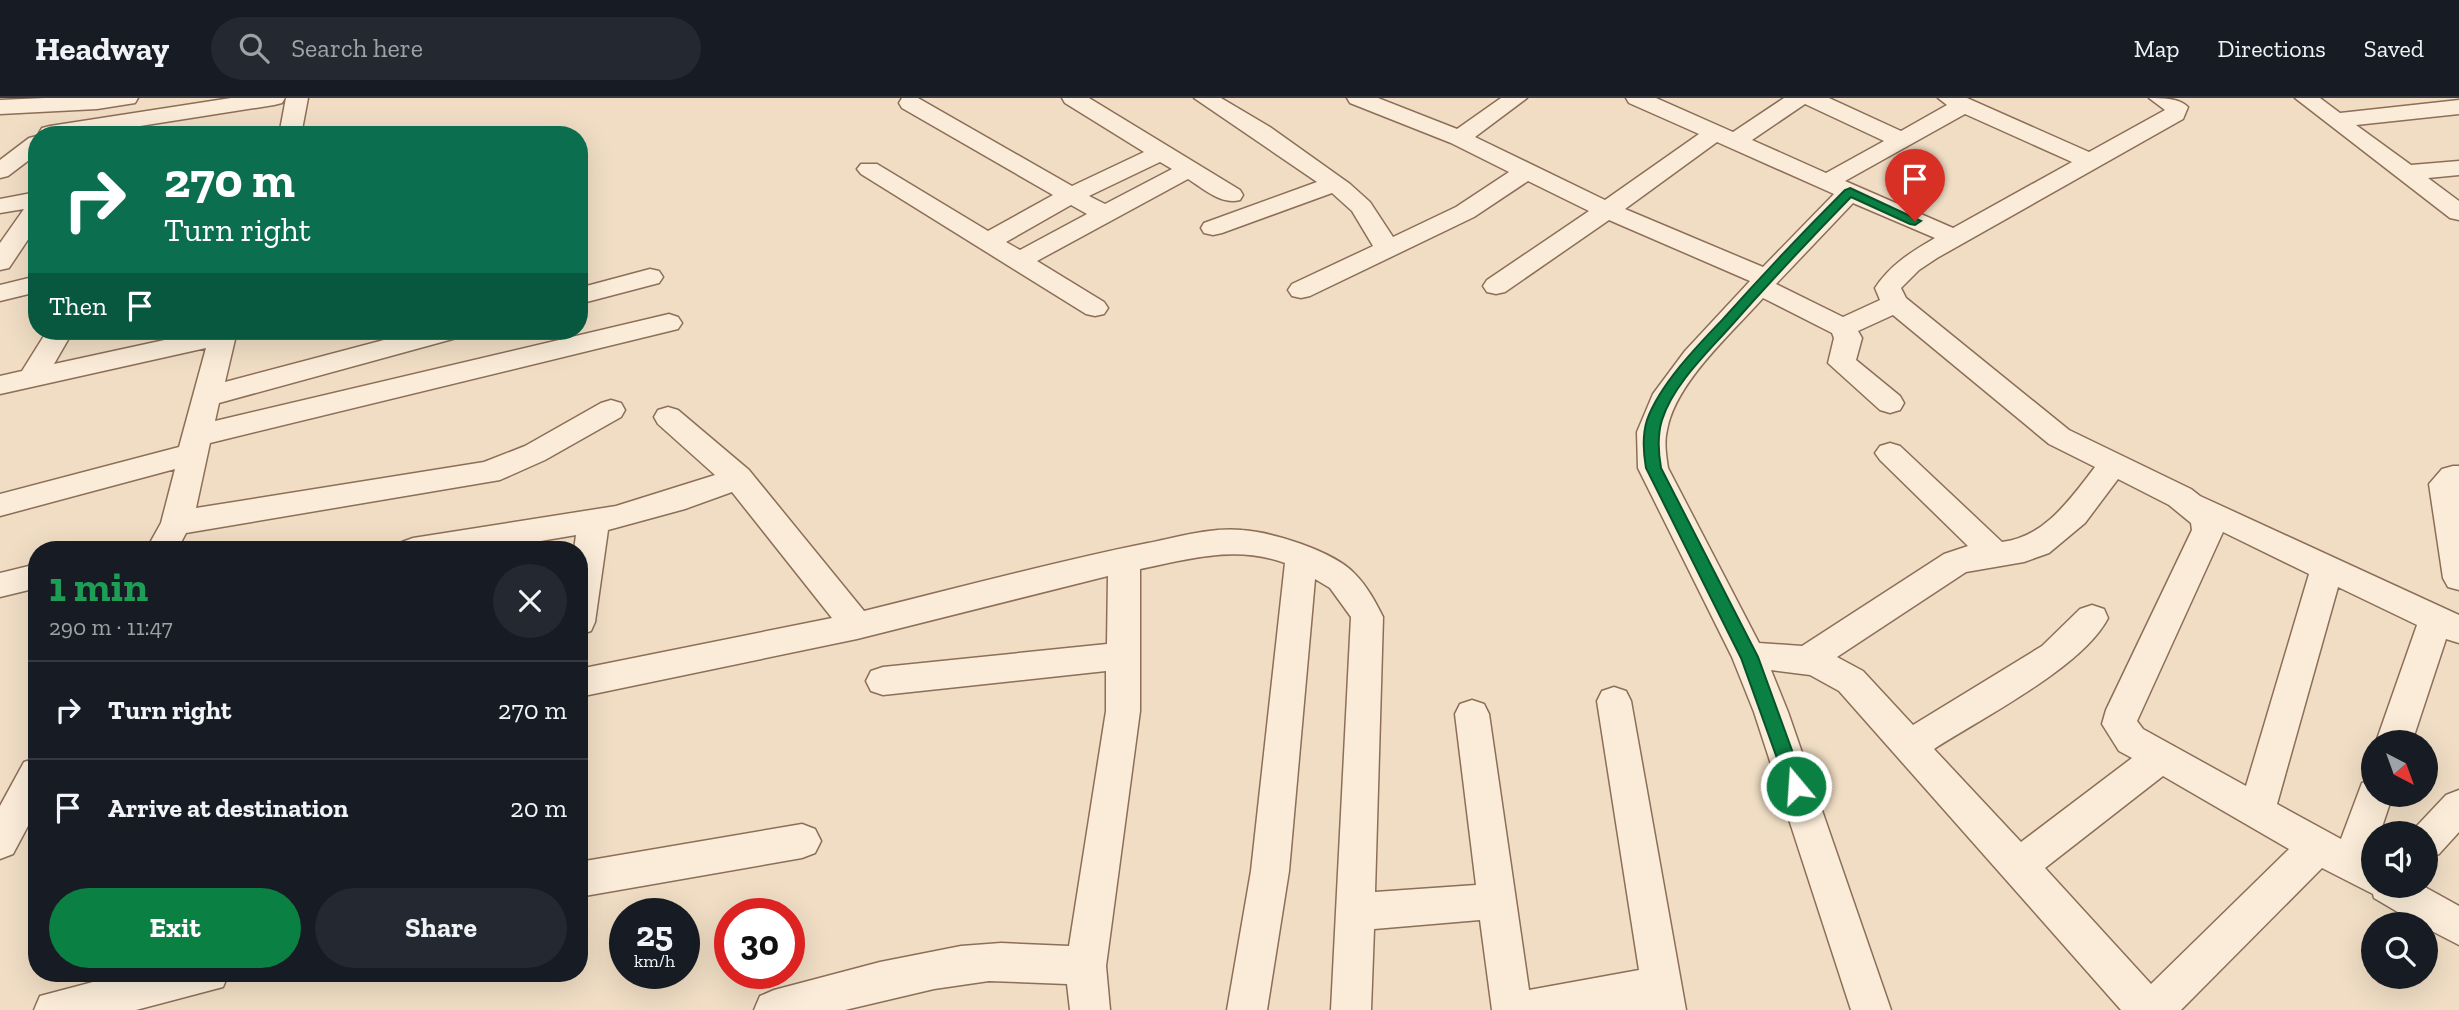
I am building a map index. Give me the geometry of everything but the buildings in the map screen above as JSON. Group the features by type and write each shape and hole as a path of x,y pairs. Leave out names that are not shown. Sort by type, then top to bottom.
{"street":[{"path":"4,105 127,98"},
{"path":"126,126 274,98"},
{"path":"292,126 297,98"},
{"path":"1073,98 1231,195"},
{"path":"1205,98 1262,132 1335,184 1361,206 1388,249"},
{"path":"1358,98 1459,138 1763,282 1843,328 1848,338 1842,363 1890,403"},
{"path":"1411,118 1430,98"},
{"path":"1459,138 1516,98"},
{"path":"1636,98 1937,231 1956,236"},
{"path":"1496,286 1607,210 1726,137 1799,98"},
{"path":"1811,98 1901,140"},
{"path":"2161,98 2176,107 2175,114 1956,236 1907,266 1888,288 1895,303 2059,437 2195,506 2448,624 2399,730"},
{"path":"2306,98 2459,213"},
{"path":"59,126 100,100"},
{"path":"1827,182 1901,140 1956,101 2090,161"},
{"path":"910,103 1104,214"},
{"path":"2335,120 2459,107"},
{"path":"0,171 28,147"},
{"path":"989,241 1071,195 1160,153"},
{"path":"2405,173 2459,168"},
{"path":"869,169 1021,260 1095,308"},
{"path":"1021,260 1187,170"},
{"path":"1301,290 1465,212 1526,171"},
{"path":"1213,228 1335,184"},
{"path":"1850,192 1763,282 1672,388 1655,419 1650,444 1653,468 1749,657 1771,712 1871,1010"},
{"path":"0,206 28,201"},
{"path":"0,262 28,220"},
{"path":"588,294 650,277"},
{"path":"0,293 28,286"},
{"path":"1843,328 1895,303"},
{"path":"0,505 194,445 669,323"},
{"path":"33,377 55,340"},
{"path":"0,385 193,340"},
{"path":"162,541 187,488 194,445 221,340"},
{"path":"206,397 417,340"},
{"path":"167,541 489,472 512,465 611,410"},
{"path":"668,417 738,478 857,626"},
{"path":"1890,453 1994,553"},
{"path":"1809,658 1955,562 1970,556 2024,550 2045,541 2071,516 2113,465"},
{"path":"2459,477 2453,477 2444,484 2459,578"},
{"path":"469,541 594,521 674,501 738,478"},
{"path":"2195,506 2206,518 2208,530 2123,710 2119,724 2131,740 2347,862"},
{"path":"588,561 594,521"},
{"path":"588,681 857,626 1124,560 1209,544 1239,541 1268,545 1301,556 1341,579 1356,597 1367,617 1351,1010"},
{"path":"1247,1010 1270,871 1301,556"},
{"path":"1090,1010 1086,966 1123,711 1124,560"},
{"path":"2257,811 2327,568"},
{"path":"0,585 28,578"},
{"path":"1909,746 2054,656 2092,618"},
{"path":"883,681 1123,656"},
{"path":"1749,657 1809,658 1832,667 1850,681 2150,1010 2347,862 2370,807"},
{"path":"1527,1010 1664,998 1614,701"},
{"path":"1472,714 1512,1010"},
{"path":"2018,866 2161,757"},
{"path":"0,842 28,792"},
{"path":"2438,829 2459,806"},
{"path":"588,878 802,841"},
{"path":"2409,898 2459,927"},
{"path":"1355,912 1497,901"},
{"path":"774,1010 905,975 946,967 992,962 1086,966"},
{"path":"54,1010 171,982"}],"route":[{"path":"1796,786 1749,657 1653,468 1650,444 1655,419 1672,388 1704,348 1794,248 1850,192 1915,221"}]}
